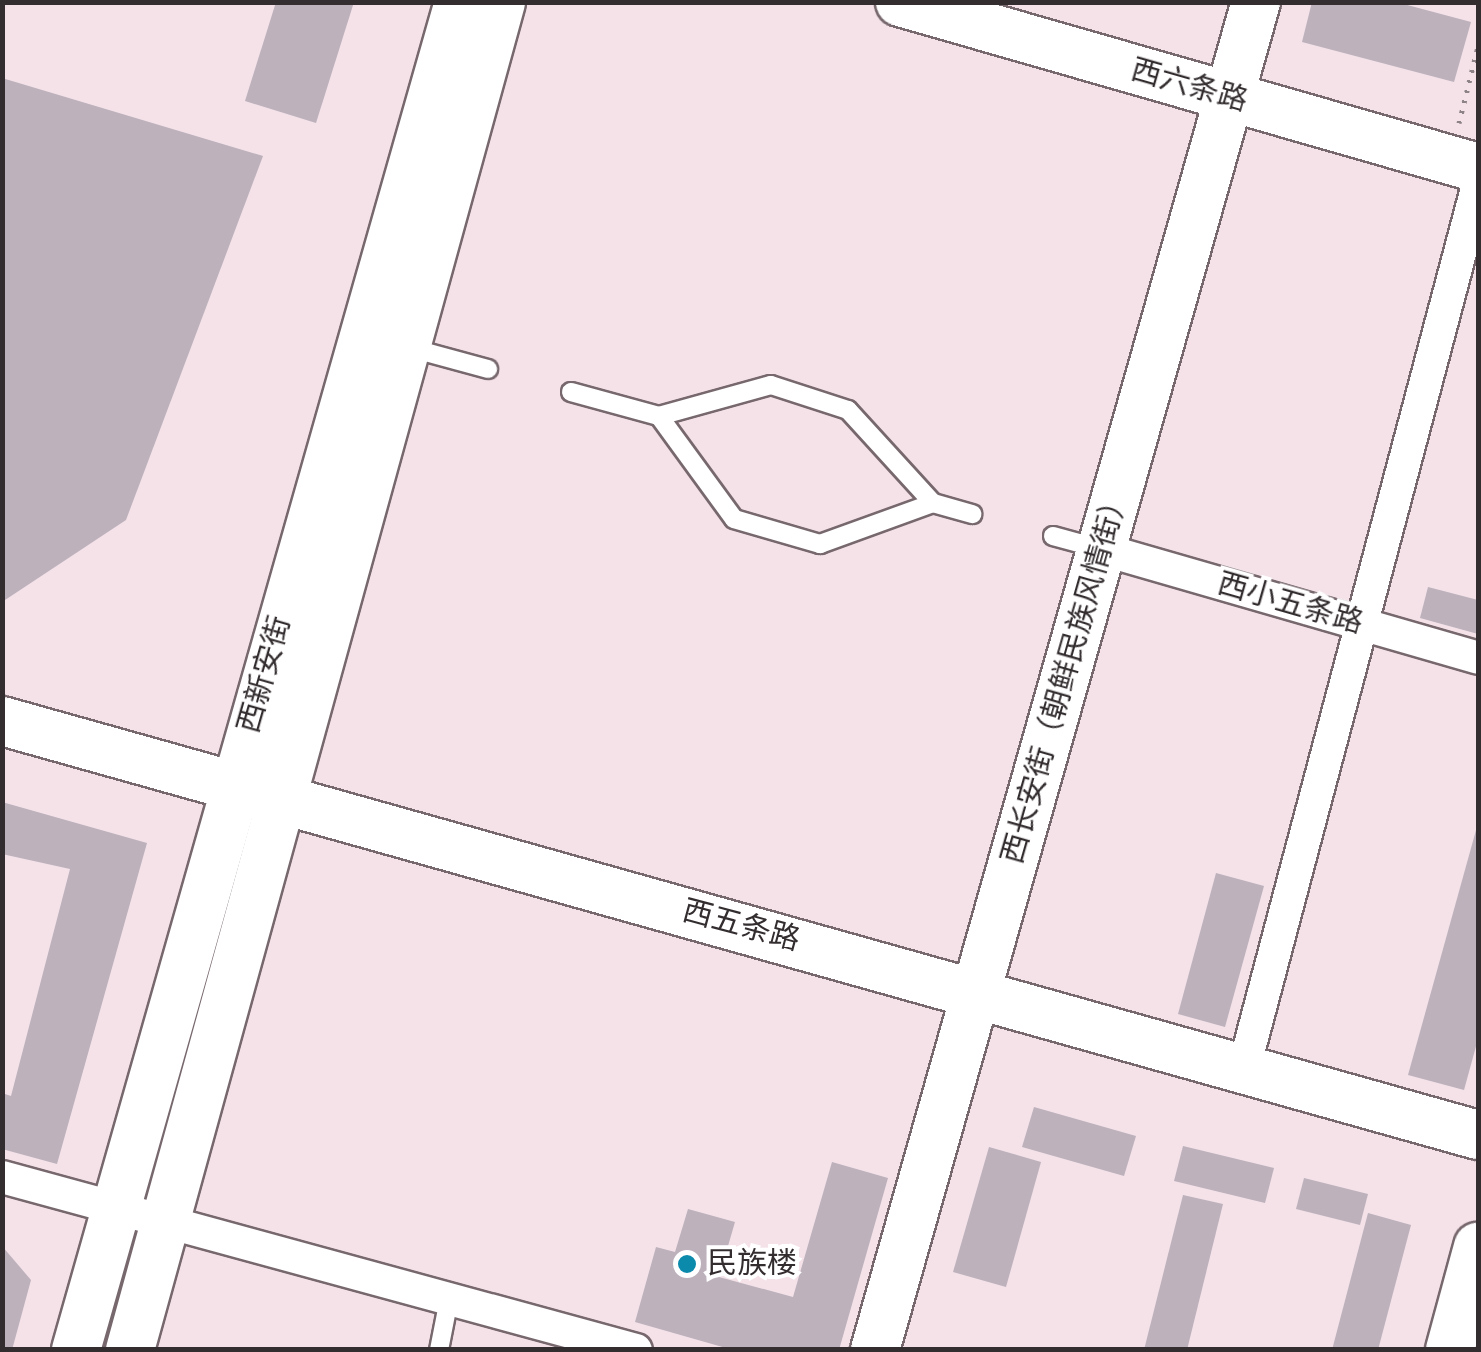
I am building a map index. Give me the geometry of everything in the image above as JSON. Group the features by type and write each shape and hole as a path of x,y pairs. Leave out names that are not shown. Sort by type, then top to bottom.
{"street":[{"name":"西新安街","path":"130,1350 164,1221 255,792 459,2"},
{"name":"西新安街","path":"76,1350 116,1209 406,346 501,2"},
{"name":"西六条路","path":"900,2 1469,171"},
{"name":"西长安街（朝鲜民族风情街）","path":"875,1350 1256,2"},
{"path":"1244,1068 1362,624 1469,171"},
{"name":"西小五条路","path":"1102,549 1478,658"},
{"name":"西五条路","path":"2,722 1478,1135"},
{"path":"2,1177 636,1350"},
{"path":"1450,1350 1478,1246"}],"lane":[{"path":"406,346 488,369"},
{"path":"571,392 659,416 770,386 801,395 848,410 933,503 972,514"},
{"path":"659,416 734,519 820,544 933,503"},
{"path":"1053,536 1102,549"},
{"path":"439,1350 449,1299"}],"path":[{"path":"1469,171 1478,46"}],"building":[{"path":"276,2 354,2 316,123 245,101"},
{"path":"1312,2 1396,2 1471,22 1454,82 1302,42"},
{"path":"2,78 263,156 126,520 2,602"},
{"path":"1428,587 1478,600 1478,634 1420,618"},
{"path":"2,802 147,843 57,1164 2,1149 2,1093 11,1096 70,869 2,854"},
{"path":"1478,823 1478,1039 1464,1090 1408,1075"},
{"path":"1216,873 1264,886 1225,1027 1178,1014"},
{"path":"1034,1107 1136,1136 1124,1176 1022,1147"},
{"path":"1183,1146 1274,1168 1265,1203 1174,1181"},
{"path":"989,1147 1041,1162 1006,1287 953,1272"},
{"name":"民族楼","path":"832,1162 888,1178 839,1350 733,1350 635,1322 656,1247 675,1252 688,1209 735,1222 719,1277 793,1297"},
{"path":"1304,1178 1368,1194 1360,1225 1296,1209"},
{"path":"1183,1195 1223,1204 1187,1350 1144,1350"},
{"path":"1368,1213 1411,1225 1378,1350 1332,1350"},
{"path":"2,1246 31,1280 12,1350 2,1350"}],"place":[{"name":"民族楼","path":"687,1264"}]}
